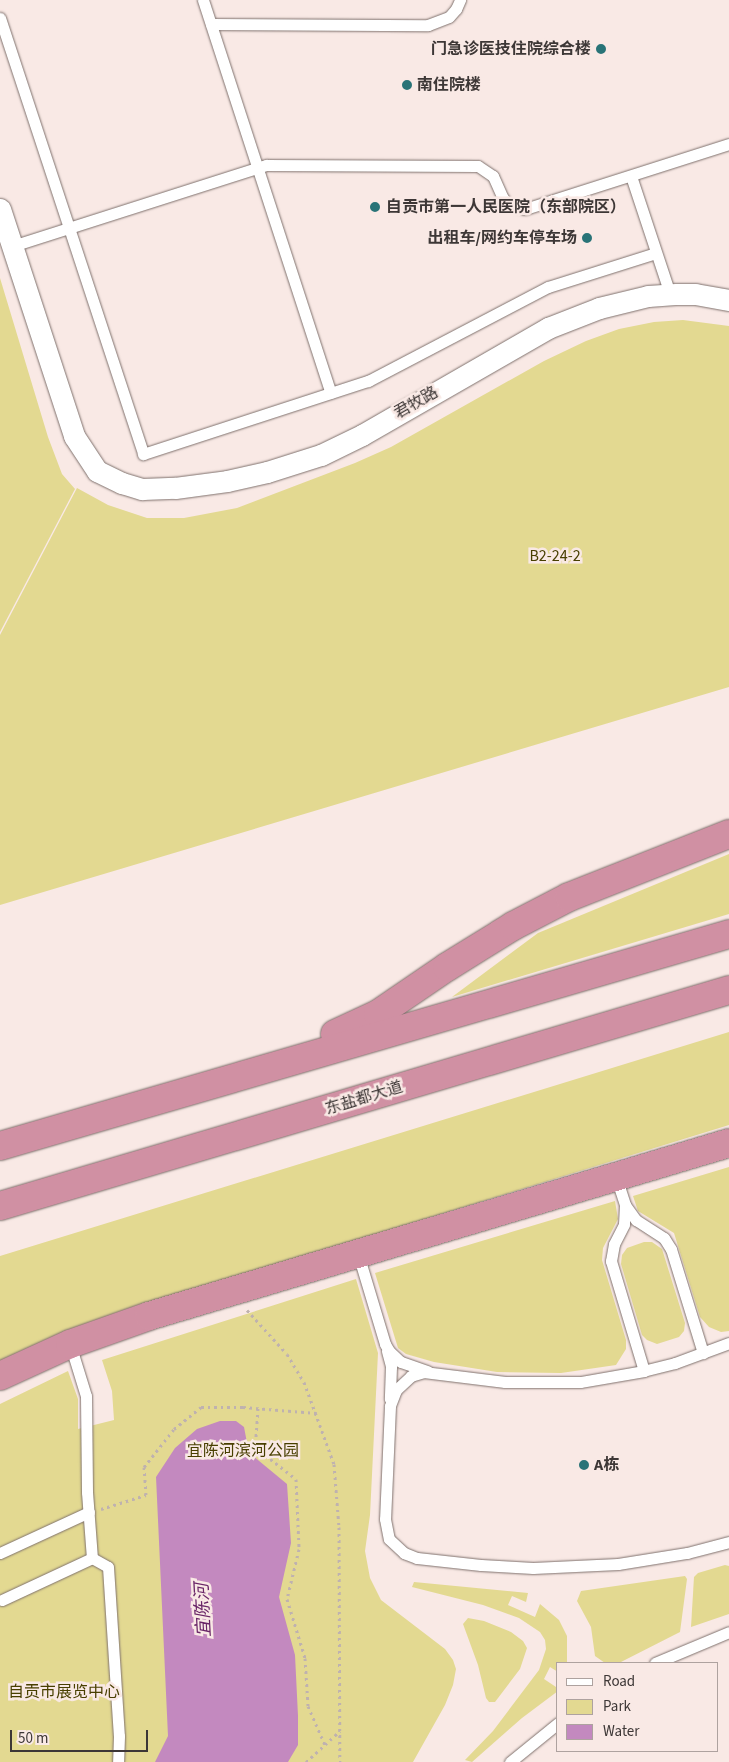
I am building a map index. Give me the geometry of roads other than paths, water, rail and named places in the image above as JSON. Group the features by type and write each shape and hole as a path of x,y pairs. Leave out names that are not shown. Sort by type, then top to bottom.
{"highway":[{"path":"263,1069 378,1014 447,966 513,926 569,897 729,834"},
{"path":"0,1146 729,934"},
{"name":"东盐都大道","path":"0,1206 729,990"},
{"path":"0,1376 70,1344 119,1326 230,1291 729,1143"}],"street":[{"path":"0,209 12,246"},
{"name":"君牧路","path":"12,246 74,436 97,471 122,483 142,488 176,488 267,472 321,455 362,435 514,347 571,318 621,301 670,294 695,294 729,300"}],"lane":[{"path":"203,0 332,393"},
{"path":"211,24 428,25 449,17 456,9 460,0"},
{"path":"0,18 143,454 368,381 548,287 656,253"},
{"path":"12,246 266,165 478,166 493,176 505,202 521,210 729,144"},
{"path":"631,176 670,294"},
{"path":"616,1177 625,1205 636,1220 664,1238 671,1249 703,1353"},
{"path":"625,1205 624,1224 614,1244 611,1261 644,1371"},
{"path":"358,1253 391,1366 385,1527 393,1544 410,1556 489,1566 589,1566 658,1559 729,1542"},
{"path":"390,1406 396,1390 405,1380 424,1372 486,1381 541,1384 600,1379 644,1371 703,1353 729,1342"},
{"path":"70,1344 86,1396 92,1558"},
{"path":"385,1344 394,1356 402,1362 434,1373"},
{"path":"0,1553 89,1512"},
{"path":"2,1600 92,1558"},
{"path":"92,1558 108,1567 119,1729 118,1762"},
{"path":"657,1662 729,1632"},
{"path":"510,1762 556,1725"}],"water":[{"name":"宜陈河","path":"220,1421 236,1421 244,1427 248,1448 253,1456 287,1484 291,1543 279,1597 295,1655 298,1716 298,1745 288,1762 155,1762 168,1736 156,1477 175,1448 197,1429"}],"place":[{"name":"门急诊医技住院综合楼","path":"601,49"},
{"name":"南住院楼","path":"407,85"},
{"name":"自贡市第一人民医院（东部院区）","path":"375,207"},
{"name":"出租车/网约车停车场","path":"587,238"},
{"name":"A栋","path":"584,1465"}],"park label":[{"name":"B2-24-2","path":"555,556"},
{"name":"宜陈河滨河公园","path":"243,1451"},
{"name":"自贡市展览中心","path":"64,1692"}]}
